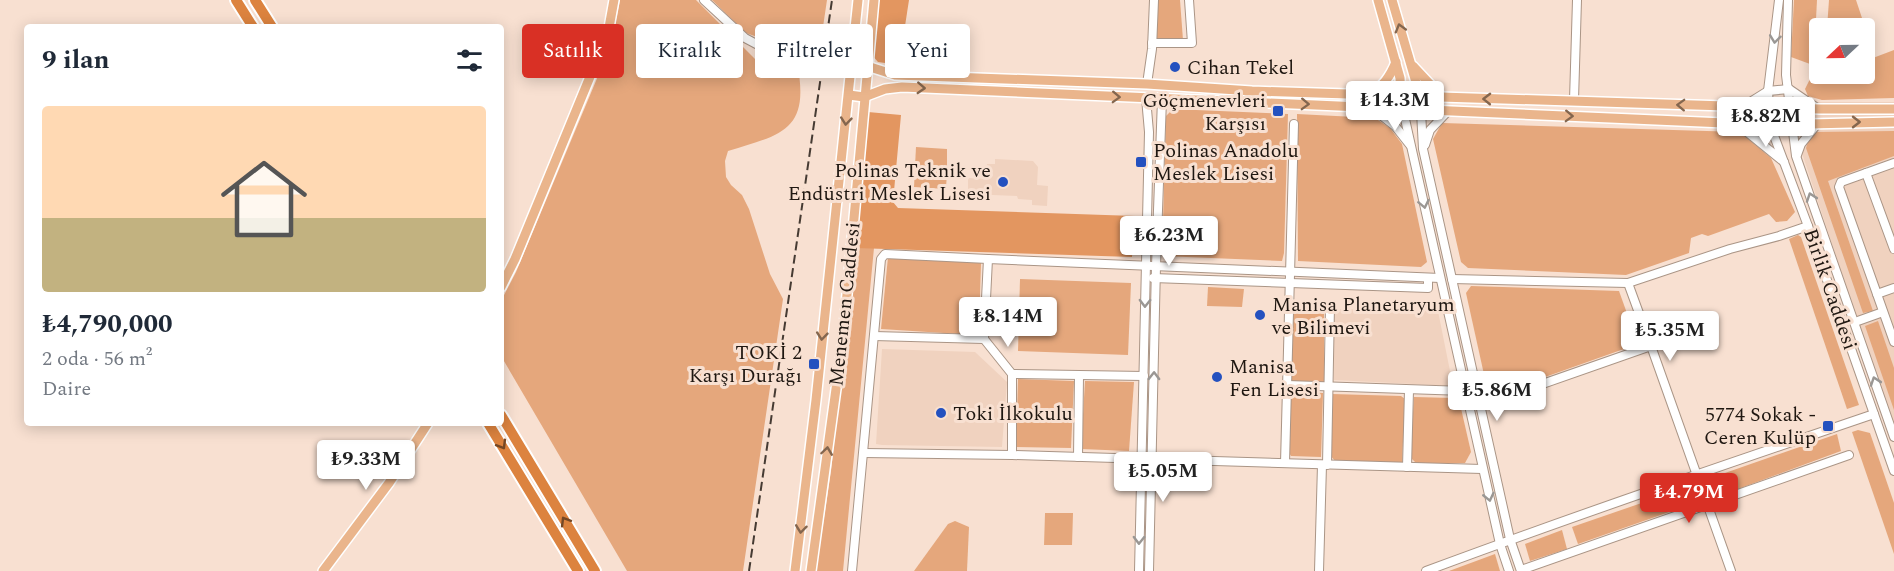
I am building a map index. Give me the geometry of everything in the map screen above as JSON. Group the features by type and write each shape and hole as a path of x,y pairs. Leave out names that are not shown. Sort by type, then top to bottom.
{"highway":[{"path":"236,0 251,24"},
{"path":"255,0 270,24"},
{"path":"504,420 595,571"},
{"path":"490,426 578,571"}],"main road":[{"path":"504,281 516,259 608,33 614,0"},
{"name":"Menemen Caddesi","path":"855,24 858,0"},
{"name":"Menemen Caddesi","path":"871,24 874,0"},
{"path":"1378,0 1400,78 1403,110"},
{"path":"1392,0 1420,96 1421,111"},
{"path":"1409,61 1442,97"},
{"path":"1370,95 1382,86 1392,73 1396,62"},
{"path":"873,68 895,75 1147,84 1252,91 1769,108 1894,109"},
{"name":"Menemen Caddesi","path":"795,571 816,400 850,78"},
{"name":"Menemen Caddesi","path":"811,571 843,338 866,78"},
{"path":"1146,98 1147,84"},
{"path":"1162,99 1163,86"},
{"path":"849,95 864,97 885,89 902,87 1736,123 1894,122"},
{"path":"323,571 389,483 426,426"}],"street":[{"path":"704,0 745,38 755,43"},
{"path":"1147,84 1154,0"},
{"path":"1152,43 1192,43 1189,0"},
{"path":"1574,100 1577,0"},
{"path":"1768,91 1779,0"},
{"path":"1788,0 1786,75 1788,89"},
{"path":"1771,78 1786,75"},
{"path":"1740,107 1751,103 1768,91 1788,89 1820,109"},
{"name":"Birlik Caddesi","path":"1788,89 1796,156 1894,436"},
{"name":"Birlik Caddesi","path":"1768,91 1770,124 1894,471"},
{"path":"1139,571 1149,132 1146,98"},
{"path":"1149,571 1162,99"},
{"path":"1371,107 1395,126 1412,147"},
{"path":"1403,110 1482,469 1509,571"},
{"path":"1421,111 1424,149 1452,279 1510,539 1521,571 1849,455"},
{"path":"1424,149 1430,130 1448,111"},
{"path":"1736,123 1785,162"},
{"path":"1796,156 1801,144 1818,123"},
{"path":"1285,463 1294,124"},
{"path":"1894,163 1841,182 1839,187 1883,312 1891,325 1894,342"},
{"path":"1866,173 1894,249"},
{"path":"1452,279 1628,283 1808,226"},
{"path":"852,571 881,259 885,254 1440,278"},
{"path":"988,259 984,339 1012,374 1012,455"},
{"path":"1145,277 1428,288 1428,278"},
{"path":"1628,283 1731,571"},
{"path":"1877,294 1894,288"},
{"path":"1319,571 1330,306"},
{"path":"1855,322 1883,312"},
{"path":"874,336 984,339"},
{"path":"1287,385 1465,392 1479,402 1488,403 1651,346"},
{"path":"1012,374 1144,376"},
{"path":"1078,457 1079,376"},
{"path":"1407,467 1409,390"},
{"path":"1426,571 1510,539 1875,414"},
{"path":"864,453 1012,455 1482,469"}],"shaded area":[{"path":"620,0 696,0 720,24 636,24 636,78 743,78 743,47 755,59 755,78 799,78 800,102 796,115 789,125 765,139 728,151 725,161 726,177 742,195 749,209 770,274 783,299 743,571 627,571 504,361 504,295 516,272 597,78 624,78 624,24 615,24"},
{"path":"712,0 827,0 823,24 755,24 755,36 743,30 743,24 737,24"},
{"path":"874,0 909,0 905,24 885,24 885,63 878,62 873,56"},
{"path":"1157,0 1180,0 1183,40 1155,40"},
{"path":"1794,0 1817,0 1816,18 1809,18 1809,64 1791,57"},
{"path":"1829,0 1856,0 1862,18 1828,18"},
{"path":"1894,50 1894,98 1822,100 1808,96 1805,89 1809,81 1809,84 1875,84 1875,57"},
{"path":"1804,102 1894,102 1894,432 1798,141"},
{"path":"1173,109 1288,114 1282,261 1162,256 1166,116"},
{"path":"868,112 901,115 893,202 898,208 1135,216 1132,257 855,248"},
{"path":"1297,114 1375,118 1390,128 1402,144 1427,262 1421,267 1298,261"},
{"path":"1442,123 1740,132 1771,158 1795,212 1787,221 1776,222 1769,214 1708,236 1702,234 1691,238 1689,253 1626,275 1468,268 1461,262 1433,139"},
{"path":"1894,131 1894,156 1828,181 1873,311 1863,313 1806,148 1809,139 1816,132"},
{"path":"916,147 947,149 947,167 915,166"},
{"name":"Polinas Teknik ve Endüstri Meslek Lisesi","path":"995,159 1033,161 1038,167 1037,185 1048,186 1047,206 1032,205 1032,200 1018,199 1017,196 968,194 968,178 986,179 987,164 995,164"},
{"path":"915,169 947,170 946,189 914,187"},
{"path":"1798,235 1801,237 1859,405 1847,409 1789,239"},
{"path":"855,248 874,248 843,571 816,571 831,471"},
{"path":"888,257 981,263 979,330 975,335 881,329"},
{"path":"1020,279 1131,283 1128,355 1018,351"},
{"path":"1471,286 1619,291 1638,344 1500,393 1487,388 1466,293"},
{"path":"1208,287 1244,289 1242,307 1207,306"},
{"path":"1294,301 1324,302 1324,382 1291,381"},
{"path":"1334,309 1438,311 1453,386 1334,380"},
{"path":"1878,321 1894,368 1894,410 1865,326"},
{"name":"Toki İlkokulu","path":"882,349 975,352 1007,382 1002,447 876,444"},
{"path":"1018,379 1074,381 1071,448 1016,447"},
{"path":"1085,381 1134,382 1129,451 1081,449"},
{"path":"1289,391 1323,393 1321,457 1291,456 1288,451"},
{"path":"1332,394 1401,396 1405,399 1402,463 1336,462 1329,454"},
{"path":"1414,397 1453,398 1460,404 1471,452 1465,463 1416,463 1410,457"},
{"path":"1858,430 1870,433 1894,503 1894,554 1852,432"},
{"path":"1837,434 1841,451 1711,499 1705,480"},
{"path":"1688,487 1695,503 1578,544 1572,527"},
{"path":"1045,513 1073,513 1072,545 1044,545"},
{"path":"955,521 969,527 967,571 914,571 948,524"},
{"path":"1562,530 1567,549 1530,561 1525,544"},
{"path":"1495,554 1500,571 1449,571"}],"railway":[{"path":"749,571 832,0"}],"place":[{"name":"Cihan Tekel","path":"1175,67"},
{"name":"Göçmenevleri Karşısı","path":"1278,111"},
{"name":"Polinas Anadolu Meslek Lisesi","path":"1141,162"},
{"name":"Polinas Teknik ve Endüstri Meslek Lisesi","path":"1003,182"},
{"name":"Manisa Planetaryum ve Bilimevi","path":"1260,315"},
{"name":"TOKİ 2 Karşı Durağı","path":"814,364"},
{"name":"Manisa Fen Lisesi","path":"1217,377"},
{"name":"Toki İlkokulu","path":"941,413"},
{"name":"5774 Sokak - Ceren Kulüp","path":"1828,426"}]}
